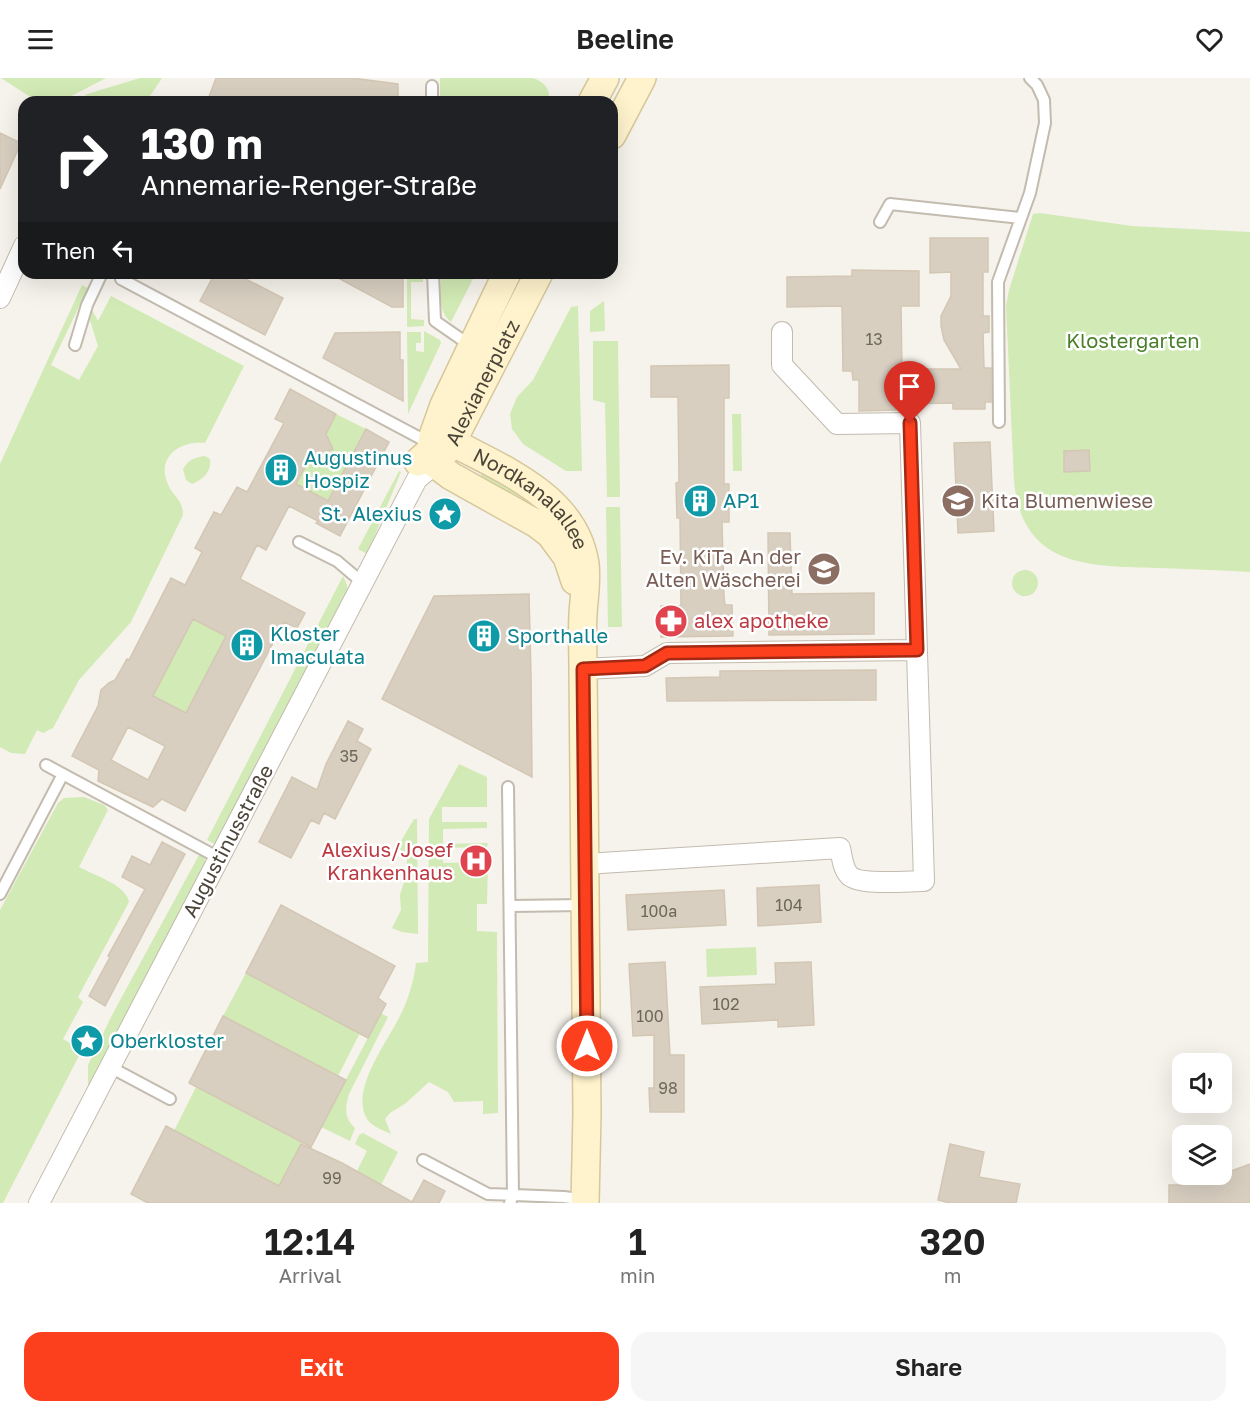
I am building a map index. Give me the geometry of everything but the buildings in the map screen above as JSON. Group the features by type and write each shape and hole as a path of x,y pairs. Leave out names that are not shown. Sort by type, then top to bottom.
{"main road":[{"path":"595,96 605,78"},
{"path":"618,124 642,78"},
{"name":"Alexianerplatz","path":"429,456 432,400 492,279"},
{"name":"Alexianerplatz","path":"429,456 436,423 504,279"},
{"name":"Alexianerplatz","path":"429,456 535,279"},
{"name":"Nordkanalallee","path":"429,456 451,476 537,524 550,534 567,557 583,614 587,1114 585,1202"}],"street":[{"path":"0,298 18,259"},
{"path":"585,864 840,848 843,863 849,875 859,881 924,881 910,423 837,424 782,364 782,332"},
{"name":"Augustinusstraße","path":"39,1203 429,456"},
{"path":"583,669 645,666 667,653 917,650"}],"lane":[{"path":"999,422 998,282 1030,193 1045,123 1044,100 1037,85 1030,78"},
{"path":"432,86 432,96"},
{"path":"880,222 890,204 1021,218"},
{"path":"75,345 87,305 99,279"},
{"path":"121,279 429,456"},
{"path":"433,279 435,321 461,339"},
{"path":"299,542 337,561 363,583"},
{"path":"46,765 219,858"},
{"path":"0,894 63,774"},
{"path":"508,787 512,1199"},
{"path":"510,906 585,905"},
{"path":"110,1067 170,1099"},
{"path":"423,1160 488,1194 512,1199 564,1197 585,1202"}],"green space":[{"path":"1,78 106,78 72,96 29,96"},
{"path":"140,78 162,78 150,96 84,95"},
{"path":"440,78 533,78 546,87 549,94 549,96 440,96"},
{"name":"Klostergarten","path":"1040,213 1132,226 1250,232 1250,572 1084,563 1063,557 1045,546 1031,531 1020,510 1014,482 1006,306 1033,214"},
{"path":"407,279 423,279 423,282 411,282 411,319 424,320 424,326 407,327"},
{"path":"441,279 473,279 451,322 444,312 440,293"},
{"path":"82,285 88,288 51,365 79,380 98,346 88,314 91,308 98,321 111,296 244,366 205,443 180,447 168,457 165,465 167,482 183,509 183,515 131,622 79,680 53,728 43,733 37,730 25,754 11,753 0,747 0,464"},
{"path":"604,301 605,331 590,332 590,311"},
{"path":"578,306 582,471 566,471 523,444 512,429 510,414 517,397 533,380 571,307"},
{"path":"424,331 440,340 441,343 408,414 407,332 421,332 421,343 416,343 416,351 424,352"},
{"path":"593,341 618,341 620,497 607,497 605,403 593,400"},
{"path":"336,414 366,429 328,501 296,484 312,453 316,456 322,453 328,439 326,434"},
{"path":"732,414 741,414 742,471 733,471"},
{"path":"205,456 210,459 208,472 192,484 186,480 183,469 192,460"},
{"path":"399,471 401,472 367,554 358,549"},
{"path":"483,472 520,492 556,521 477,482"},
{"path":"606,507 620,507 622,627 608,627"},
{"path":"1025,570 1034,574 1038,583 1034,592 1025,596 1016,592 1012,583 1016,574"},
{"path":"343,576 347,585 347,594 216,845 207,840"},
{"path":"193,619 226,636 186,713 153,696"},
{"path":"459,764 487,777 487,807 442,807 442,822 487,822 487,828 443,829 443,844 488,843 487,847 443,848 443,863 488,862 487,904 477,904 477,931 497,932 498,1113 483,1114 483,1101 454,1102 448,1092 429,1082 385,1119 391,1134 376,1127 367,1119 363,1103 364,1091 373,1064 406,1004 416,963 428,962 429,819"},
{"path":"84,797 104,805 108,810 79,867 122,890 129,902 78,997 83,1002 63,1039 82,1050 3,1203 0,1203 0,910 58,803 64,798"},
{"path":"414,819 417,819 418,934 392,928 401,910 400,895 406,875 407,858 404,852 397,848"},
{"path":"199,855 204,857 206,864 88,1089 88,1065 112,1015"},
{"path":"756,947 757,975 707,977 706,949"},
{"path":"246,973 360,1033 338,1076 223,1016"},
{"path":"381,1013 388,1017 349,1094 347,1117 355,1128 350,1141 321,1127"},
{"path":"196,1087 302,1143 279,1186 174,1131"},
{"path":"363,1133 398,1152 381,1185 357,1171 367,1151 355,1144 359,1135"}],"place":[{"name":"Augustinus Hospiz","path":"281,470"},
{"name":"AP1","path":"700,501"},
{"name":"Kita Blumenwiese","path":"958,501"},
{"name":"St. Alexius","path":"445,514"},
{"name":"Ev. KiTa An der Alten Wäscherei","path":"824,569"},
{"name":"alex apotheke","path":"671,621"},
{"name":"Sporthalle","path":"484,636"},
{"name":"Kloster Imaculata","path":"247,645"},
{"name":"Alexius/Josef Krankenhaus","path":"476,861"},
{"name":"Oberkloster","path":"87,1041"}],"route":[{"path":"587,1046 583,669 645,666 667,653 917,650 910,423"}]}
